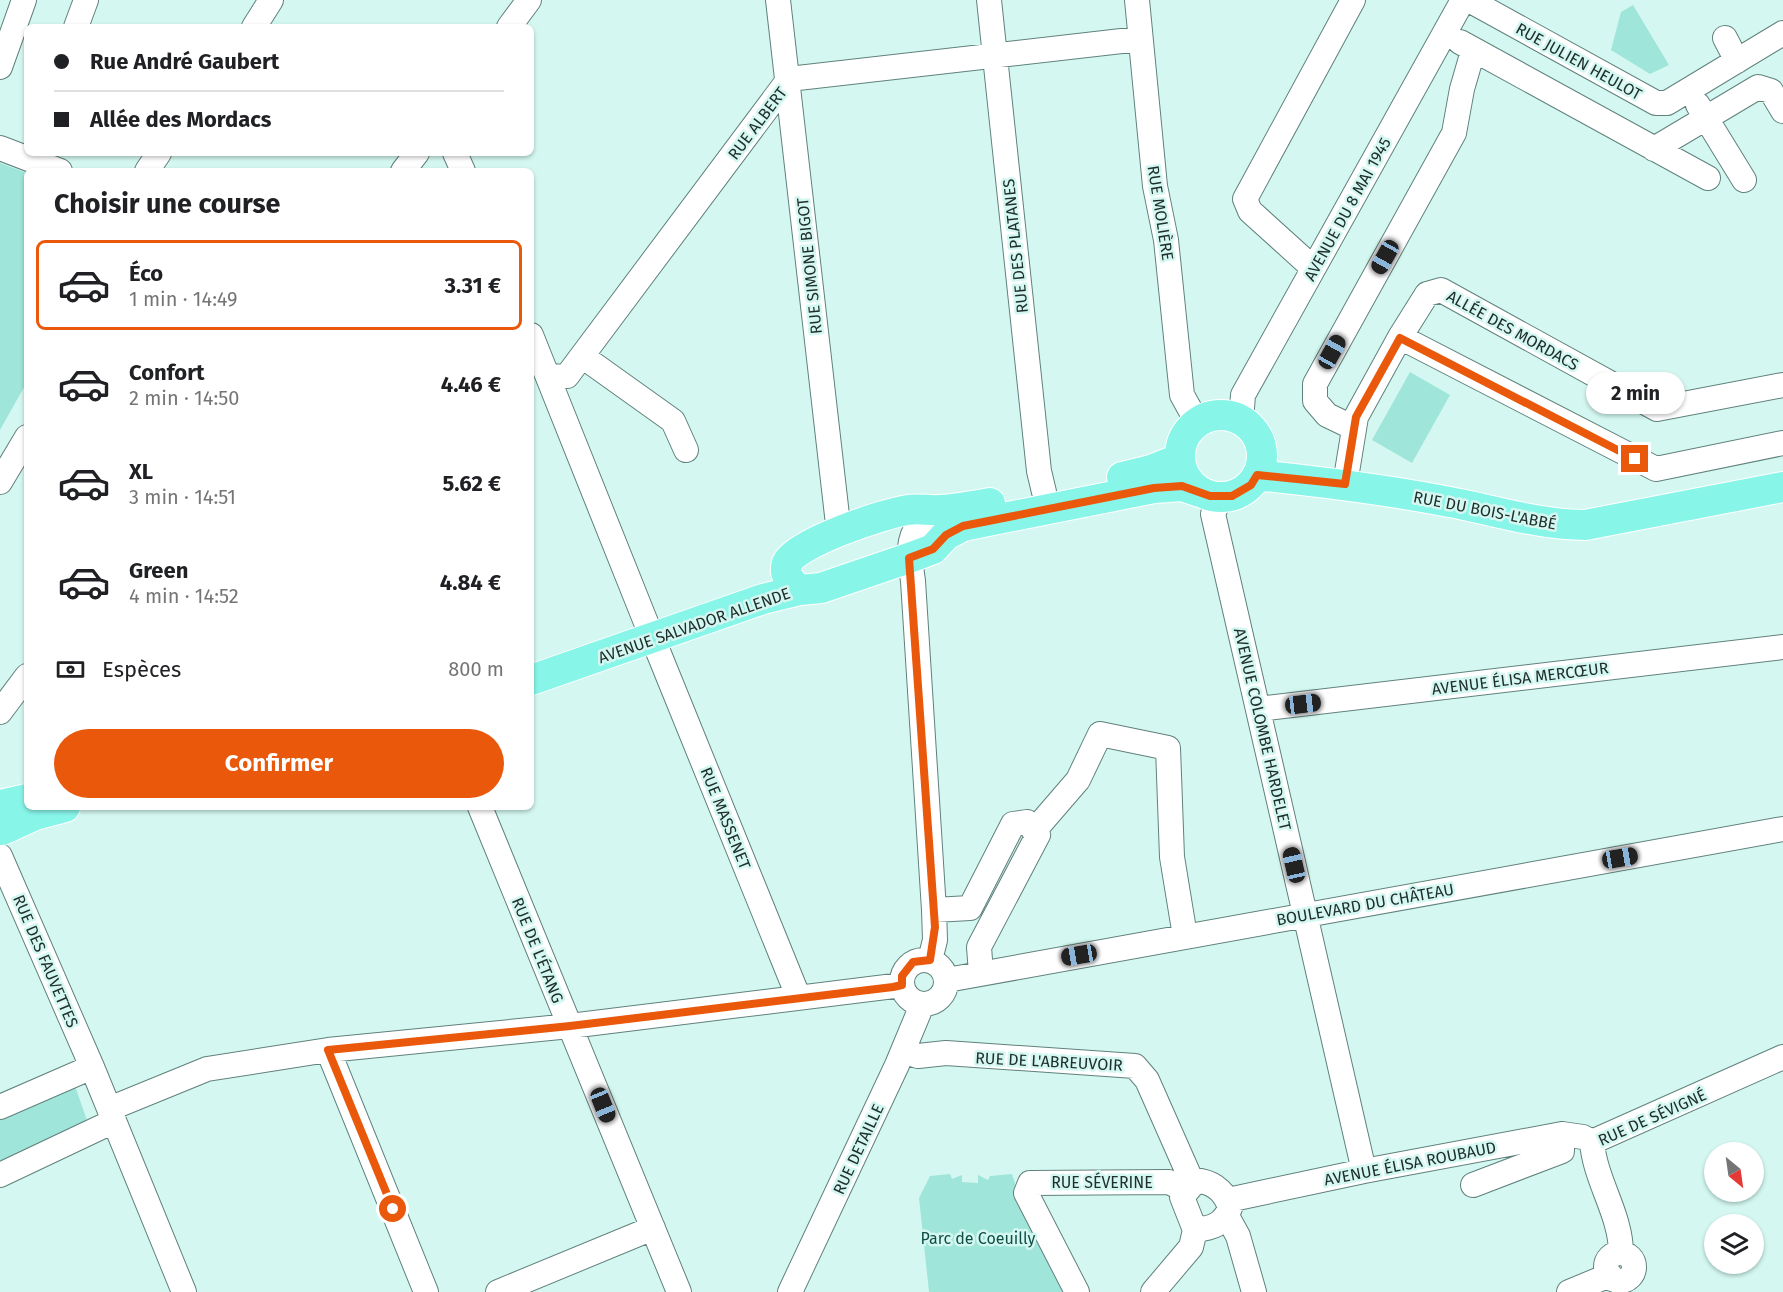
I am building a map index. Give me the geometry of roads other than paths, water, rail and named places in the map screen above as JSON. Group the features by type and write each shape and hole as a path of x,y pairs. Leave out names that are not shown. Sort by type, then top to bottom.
{"main road":[{"path":"1219,415 1241,421 1251,428 1260,445 1262,464 1257,475 1242,492 1210,495 1182,472 1179,459 1184,439 1197,422 1219,415"},
{"name":"AVENUE SALVADOR ALLENDE","path":"939,518 1044,492 1151,470 1179,459"},
{"name":"RUE DU BOIS-L'ABBÉ","path":"1257,475 1345,484 1559,525 1585,525 1783,487"},
{"name":"AVENUE SALVADOR ALLENDE","path":"793,579 791,557 798,552 839,533 899,512 973,524 1154,488 1182,486 1210,495"},
{"name":"AVENUE SALVADOR ALLENDE","path":"534,679 650,632 793,579 821,588 933,549 939,518"},
{"name":"AVENUE SALVADOR ALLENDE","path":"534,662 650,632"},
{"path":"0,826 24,802"},
{"path":"0,826 54,810"}],"street":[{"path":"0,67 24,0"},
{"path":"77,24 86,0"},
{"path":"256,24 271,0"},
{"path":"511,24 529,0"},
{"name":"RUE SIMONE BIGOT","path":"778,0 789,79 839,533"},
{"name":"RUE DES PLATANES","path":"989,0 1038,459 1044,492"},
{"name":"RUE MOLIÈRE","path":"1137,0 1155,186 1166,240 1182,395 1197,422"},
{"path":"1313,268 1250,211 1245,199 1353,0"},
{"name":"AVENUE DU 8 MAI 1945","path":"1241,421 1243,395 1463,0"},
{"name":"RUE JULIEN HEULOT","path":"1469,0 1656,103 1667,103 1783,33"},
{"path":"1446,33 1473,51 1708,178"},
{"path":"1725,38 1737,60"},
{"name":"RUE ALBERT","path":"549,377 567,376 789,79 1139,39"},
{"path":"1354,428 1327,415 1315,401 1315,384 1454,133 1462,89 1473,51"},
{"path":"1654,149 1758,87 1771,91 1783,111"},
{"path":"1689,90 1744,180"},
{"path":"0,148 52,168"},
{"path":"405,168 415,156"},
{"name":"ALLÉE DES MORDACS","path":"1345,484 1356,417 1427,294 1441,290 1657,409 1783,385"},
{"path":"1400,338 1656,469 1783,443"},
{"name":"RUE MASSENET","path":"534,342 798,996"},
{"path":"582,356 673,421 686,450"},
{"path":"0,482 24,442"},
{"name":"AVENUE COLOMBE HARDELET","path":"1210,495 1364,1171"},
{"path":"909,558 934,910 935,940 930,960"},
{"name":"AVENUE ÉLISA MERCŒUR","path":"1258,709 1783,647"},
{"path":"0,712 24,680"},
{"path":"1034,831 1078,780 1100,734 1167,748 1172,857 1185,936"},
{"name":"RUE DE L'ÉTANG","path":"481,810 679,1292"},
{"path":"934,910 970,908 1013,825 1027,822 1038,836 979,947 981,973"},
{"name":"RUE DES FAUVETTES","path":"0,826 112,1115"},
{"name":"BOULEVARD DU CHÂTEAU","path":"947,980 1783,829"},
{"path":"930,960 939,964 947,980 945,990 939,999 922,1005 905,995 902,985 902,976 913,962 930,960"},
{"path":"0,1175 112,1115 207,1070 328,1050 570,1026 798,996 902,985"},
{"name":"RUE DETAILLE","path":"790,1292 903,1051 922,1005"},
{"path":"328,1050 426,1292"},
{"name":"RUE DE L'ABREUVOIR","path":"903,1051 918,1056 945,1053 1135,1066 1147,1080 1190,1187"},
{"name":"RUE DE SÉVIGNÉ","path":"1627,1281 1607,1262 1613,1256 1621,1253 1621,1235 1594,1161 1592,1142 1783,1057"},
{"path":"0,1107 92,1067"},
{"path":"112,1115 184,1292"},
{"path":"1473,1185 1562,1151 1562,1134"},
{"name":"AVENUE ÉLISA ROUBAUD","path":"1228,1208 1364,1171 1562,1134 1583,1137 1592,1142"},
{"path":"1153,1292 1191,1247 1195,1230 1182,1197 1190,1187 1201,1181 1209,1183 1228,1208 1254,1292"},
{"name":"RUE SÉVERINE","path":"1077,1292 1026,1194 1029,1183 1169,1182 1190,1187"},
{"path":"1195,1230 1215,1228 1228,1208"},
{"path":"498,1292 653,1228"},
{"path":"1569,1292 1627,1281"}],"park label":[{"name":"Parc de Coeuilly","path":"978,1238"}]}
